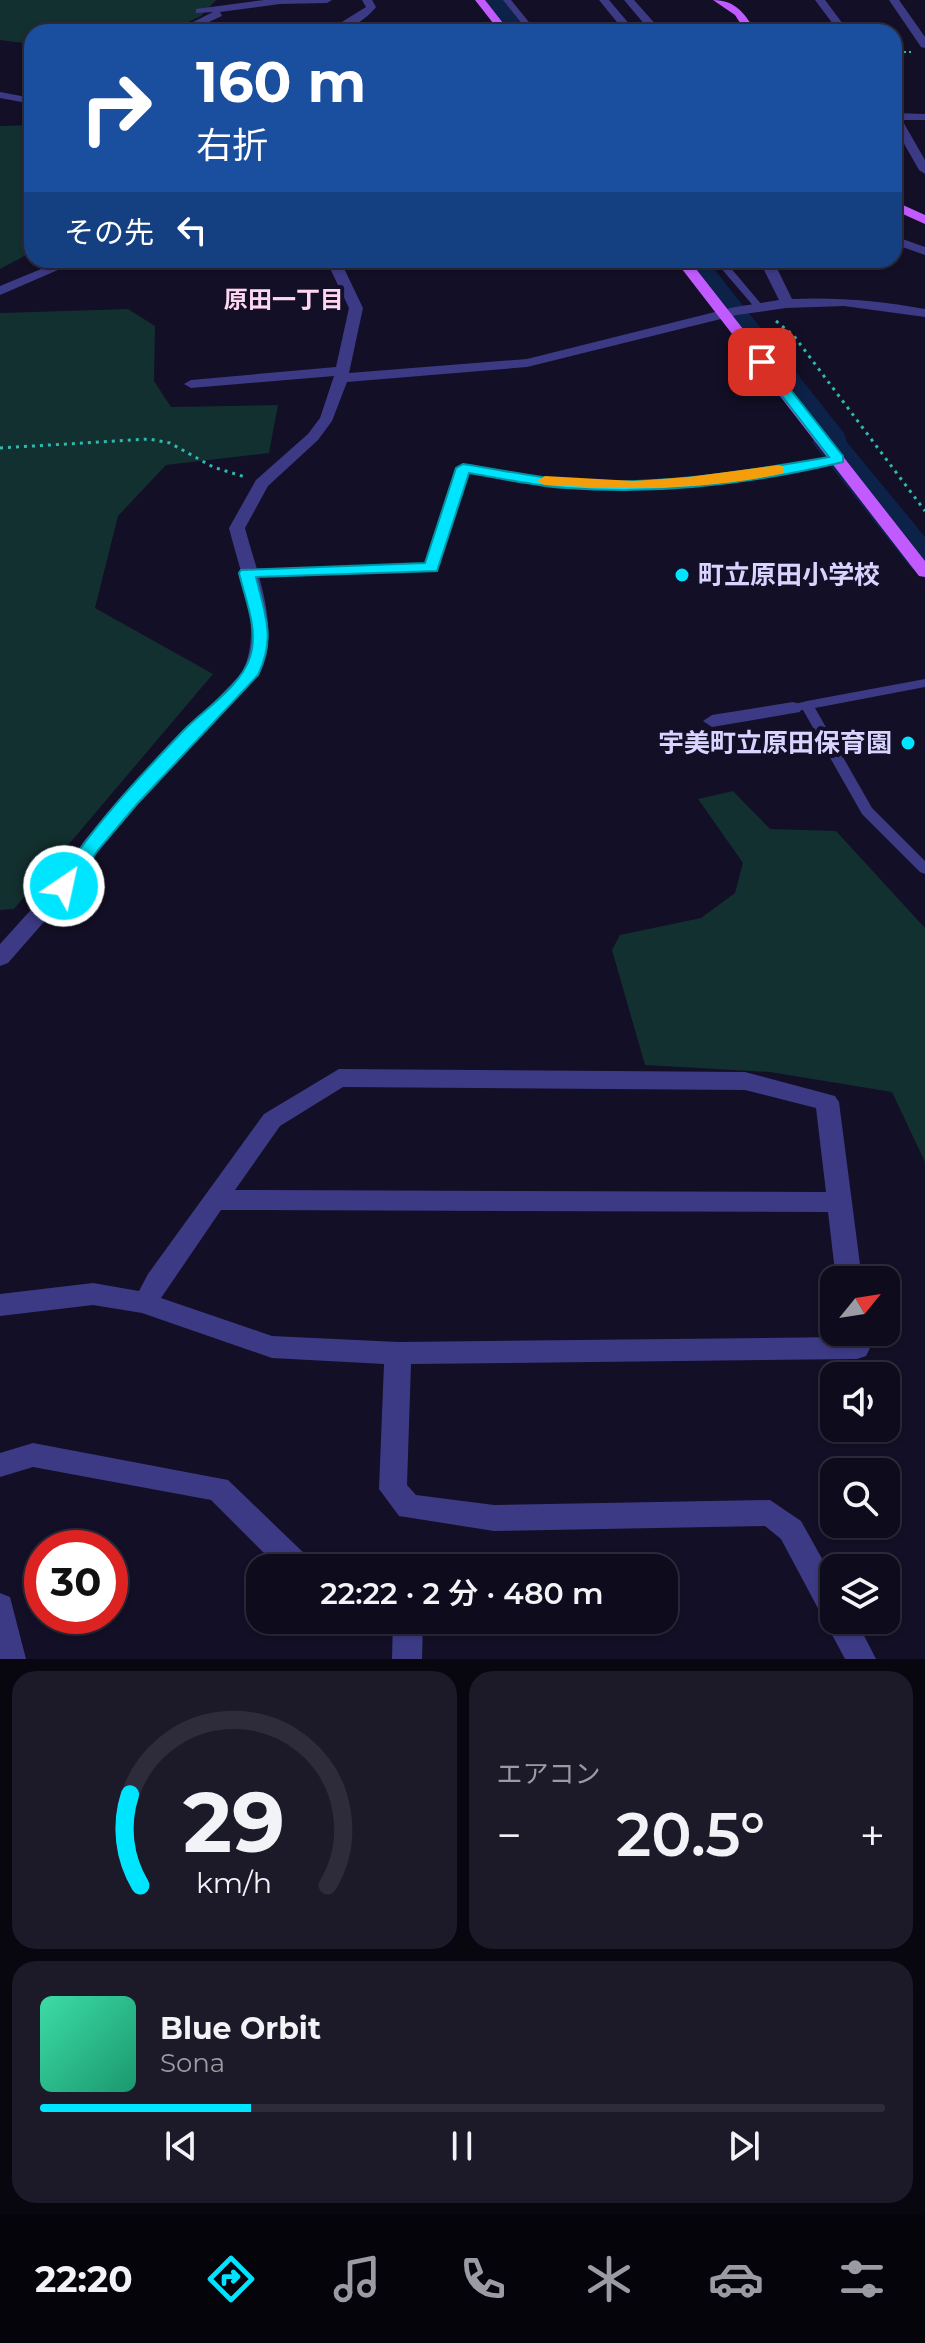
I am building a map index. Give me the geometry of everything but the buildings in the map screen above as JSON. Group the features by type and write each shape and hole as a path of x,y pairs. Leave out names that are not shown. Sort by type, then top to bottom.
{"main road":[{"path":"480,0 501,24"},
{"path":"718,0 739,13 746,24"},
{"path":"902,209 925,220"},
{"path":"688,268 925,572"}],"street":[{"path":"200,11 242,8 277,1 326,0 329,6 326,14"},
{"path":"347,24 371,7 367,0"},
{"path":"604,0 624,24"},
{"path":"629,0 650,24"},
{"path":"820,0 838,24"},
{"path":"894,0 908,12 923,40"},
{"path":"197,24 209,16 242,11 242,8"},
{"path":"0,95 24,100"},
{"path":"16,98 24,96"},
{"path":"902,117 925,117"},
{"path":"902,131 925,170"},
{"path":"902,243 925,251"},
{"path":"0,291 55,268"},
{"path":"0,958 64,886 91,846 130,800 190,734 250,675 259,657 262,633 237,528 262,483 327,418 342,375 356,308 337,268"},
{"path":"770,268 788,304"},
{"path":"191,384 527,363 724,314 788,304 868,304 925,313"},
{"path":"712,721 800,706"},
{"path":"146,1303 214,1200 272,1120 339,1078 745,1081 827,1102 847,1266"},
{"path":"214,1200 839,1202"},
{"path":"0,1305 93,1294 146,1303 170,1314 272,1347 398,1353 857,1346"},
{"path":"398,1353 393,1489 409,1507 494,1518 770,1513 791,1530 820,1583"},
{"path":"0,1465 33,1455 218,1489 285,1554"},
{"path":"0,1607 11,1659"},
{"path":"407,1659 408,1634"},
{"path":"848,1634 861,1659"}],"lane":[{"path":"507,0 527,24"},
{"path":"726,268 759,307"},
{"path":"247,573 431,568 463,468 566,484 634,485 745,476 838,459"},
{"path":"925,683 800,706 867,811 925,869"}],"path":[{"path":"759,307 794,336 925,511"},
{"path":"0,448 149,439 170,443 213,467 262,483"}],"green space":[{"path":"0,0 216,0 201,16 184,24 24,24 24,43 0,40"},
{"path":"24,125 24,256 0,269 0,126"},
{"path":"128,309 155,326 154,381 171,407 278,405 269,453 166,465 118,516 95,608 213,674 14,909 0,910 0,313"},
{"path":"733,791 770,829 836,831 925,928 925,1162 892,1092 770,1072 645,1065 612,950 620,935 701,918 735,893 743,863 698,799"}],"waterway":[{"path":"496,0 515,24"},
{"path":"698,268 832,440 829,442 925,561"}],"slow traffic":[{"path":"545,481 634,485 689,482 779,470"}],"place":[{"name":"町立原田小学校","path":"682,575"},
{"name":"宇美町立原田保育園","path":"908,743"}],"district":[{"name":"原田一丁目","path":"284,300"}],"route":[{"path":"64,886 91,846 130,800 190,734 250,675 259,657 262,633 247,573 431,568 463,468 566,484 634,485 745,476 838,459 762,362"}]}
